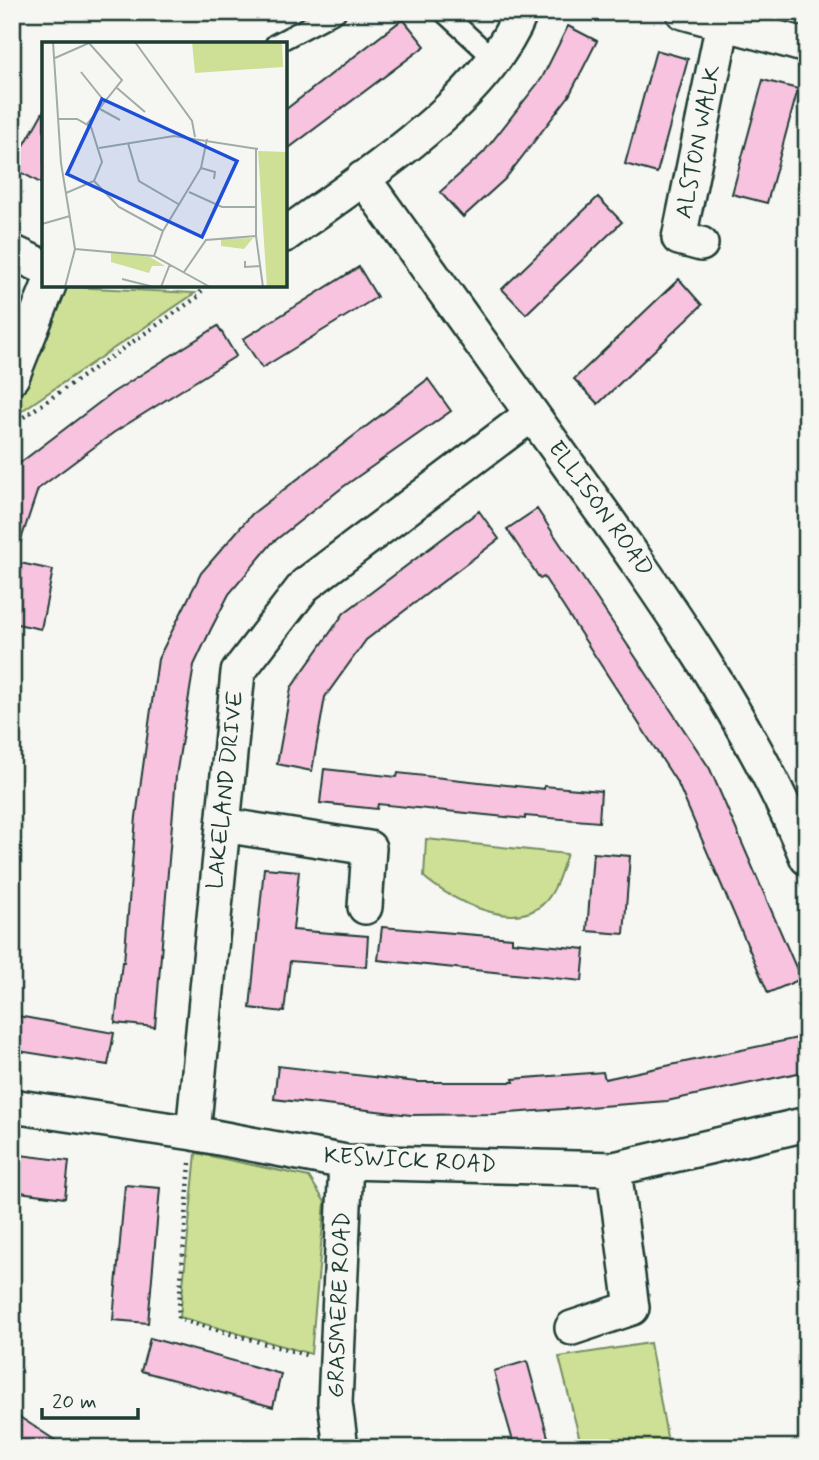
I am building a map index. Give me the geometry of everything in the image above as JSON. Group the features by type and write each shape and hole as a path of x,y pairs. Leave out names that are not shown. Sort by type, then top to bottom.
{"street":[{"path":"287,234 441,117 494,59 521,12"},
{"path":"682,12 723,23 804,36"},
{"name":"ALSTON WALK","path":"701,244 679,238 723,23"},
{"name":"ELLISON ROAD","path":"363,178 662,596 724,694 780,792 807,858"},
{"path":"12,252 42,266"},
{"path":"12,377 48,287"},
{"name":"LAKELAND DRIVE","path":"193,1133 238,672 305,585 532,414"},
{"path":"223,825 369,848 365,907"},
{"name":"KESWICK ROAD","path":"12,1106 193,1133 346,1162 614,1169 807,1124"},
{"name":"GRASMERE ROAD","path":"341,1448 335,1404 346,1162"},
{"path":"572,1328 632,1308 614,1169"}],"lane":[{"path":"279,42 336,12"},
{"path":"443,12 494,59"}],"path":[{"path":"12,425 199,296 203,287"},
{"path":"193,1133 178,1319 337,1364"}],"green space":[{"path":"73,287 195,293 14,416 54,292"},
{"path":"426,839 567,854 555,886 544,903 531,911 516,915 499,914 465,903 424,877"},
{"path":"196,1153 309,1177 325,1202 311,1354 180,1317"},
{"path":"650,1343 669,1448 582,1448 559,1357"}],"building":[{"path":"403,19 425,46 287,150 287,108"},
{"path":"568,26 597,41 569,96 505,179 463,217 440,192 483,153 542,78"},
{"path":"656,50 688,59 657,173 625,164"},
{"path":"763,80 798,89 767,203 732,194"},
{"path":"42,114 42,184 12,167"},
{"path":"598,197 622,222 526,314 502,289"},
{"path":"359,267 377,297 262,368 243,339"},
{"path":"679,279 702,305 598,404 574,379"},
{"path":"218,326 236,356 113,433 38,489 17,552 12,552 12,469 112,393"},
{"path":"428,379 451,411 343,487 272,543 229,594 211,629 194,665 176,776 155,1027 115,1023 124,962 136,817 158,659 201,573 252,514"},
{"path":"537,509 710,769 801,979 768,993 678,784 544,577 540,579 507,529"},
{"path":"479,511 499,539 366,640 325,697 312,771 277,764 291,688 344,613"},
{"path":"20,563 53,570 41,629 12,623 12,600"},
{"path":"324,769 397,777 398,773 544,789 544,786 601,791 599,822 525,816 525,819 378,804 377,809 320,803"},
{"path":"593,853 630,856 624,934 587,931"},
{"path":"264,868 299,871 293,930 368,936 366,967 290,961 284,1012 250,1008"},
{"path":"382,927 512,938 512,942 585,949 582,981 378,960"},
{"path":"12,1015 114,1033 108,1065 12,1050"},
{"path":"807,1036 807,1071 667,1101 496,1114 411,1115 274,1099 278,1066 417,1082 514,1082 513,1079 603,1072 605,1079"},
{"path":"12,1154 69,1161 65,1198 12,1191"},
{"path":"125,1185 160,1188 148,1323 113,1320"},
{"path":"150,1338 281,1374 273,1407 141,1371"},
{"path":"527,1361 551,1448 515,1448 502,1403 494,1371"},
{"path":"12,1412 67,1448 12,1448"}]}
